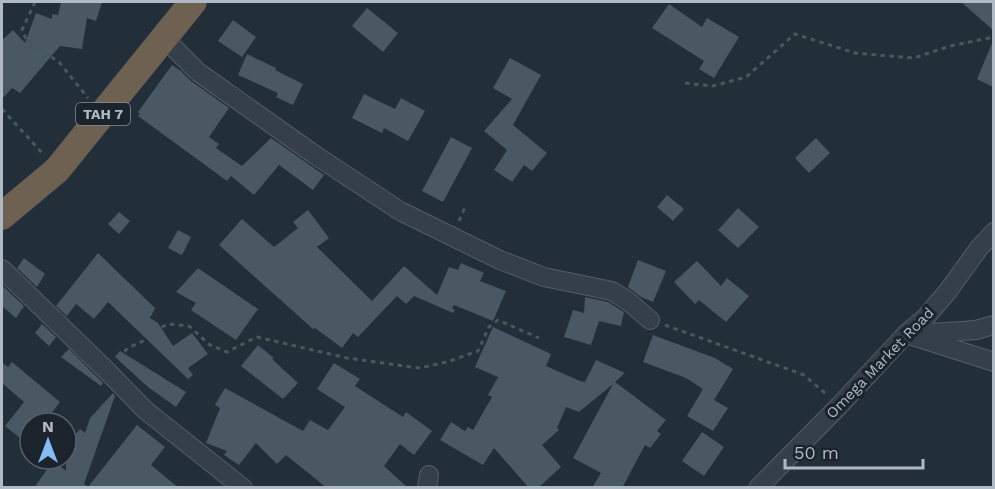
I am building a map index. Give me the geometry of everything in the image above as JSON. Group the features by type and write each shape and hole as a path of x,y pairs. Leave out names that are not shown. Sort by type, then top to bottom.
{"highway":[{"name":"TAH 7","path":"2,216 57,170 193,2"}],"street":[{"path":"164,38 198,72 315,155 400,211 500,260 544,277 612,291 650,320"},
{"name":"Omega Market Road","path":"758,488 906,334 925,318 993,232"},
{"path":"2,269 145,410 243,488"},
{"path":"906,334 976,330 993,326"},
{"path":"906,334 993,362"}],"path":[{"path":"35,2 22,30 27,40 58,62 102,116"},
{"path":"685,83 713,87 746,77 795,33 855,53 914,58 950,46 993,37"},
{"path":"2,109 57,170"},
{"path":"106,370 128,348 168,324 189,326 210,345 227,352 257,337 347,358 419,368 447,362 478,351 489,327 498,320 539,338"},
{"path":"650,320 804,375 839,406"}],"building":[{"path":"61,2 102,2 96,21 87,18 82,49 60,46 20,93 12,88 2,99 2,40 13,30 25,43 36,13 52,19 52,14 58,15"},
{"path":"961,2 993,2 993,30"},
{"path":"669,4 702,27 707,18 739,37 714,78 699,69 704,61 652,28"},
{"path":"367,8 398,33 383,52 352,26"},
{"path":"233,20 256,37 242,57 218,41"},
{"path":"993,41 993,87 977,79"},
{"path":"247,54 303,84 293,105 276,97 278,93 238,75"},
{"path":"510,58 541,75 513,125 547,153 532,171 524,165 512,182 494,170 507,150 484,131 512,99 493,88"},
{"path":"172,65 229,108 209,137 219,144 216,148 242,166 271,138 324,175 313,190 279,165 254,195 231,176 227,181 138,116 140,114 138,112"},
{"path":"364,94 395,109 401,98 425,111 408,141 384,128 382,133 352,118"},
{"path":"451,137 472,148 443,202 422,191"},
{"path":"816,138 830,153 809,173 795,158"},
{"path":"667,195 684,209 673,221 657,207"},
{"path":"738,208 759,227 738,248 718,230"},
{"path":"308,210 329,238 317,247 372,301 404,266 437,295 449,267 458,270 461,263 484,273 480,281 506,291 493,321 454,305 453,313 414,296 406,304 397,296 358,337 353,333 342,348 315,328 313,329 219,245 242,219 274,247 298,228 293,222"},
{"path":"119,212 130,221 119,234 108,224"},
{"path":"178,230 191,237 182,255 168,248"},
{"path":"98,253 155,308 150,318 158,323 173,346 192,333 208,354 188,368 193,375 188,379 108,302 94,319 76,304 67,316 56,306"},
{"path":"24,258 45,274 37,287 17,268"},
{"path":"638,260 666,271 653,302 641,297 628,287"},
{"path":"697,261 721,286 727,278 749,296 726,322 699,300 695,304 674,282"},
{"path":"198,268 258,309 236,340 191,310 196,303 176,292"},
{"path":"3,286 24,306 16,318 2,306"},
{"path":"585,297 608,302 624,312 621,326 599,321 591,345 564,337 573,310 584,313"},
{"path":"42,324 56,337 49,346 35,333"},
{"path":"493,327 551,354 546,366 580,381 585,382 596,360 625,373 615,382 666,420 657,431 661,434 650,448 645,445 622,488 592,488 601,473 573,458 613,384 579,412 566,407 557,428 559,430 542,445 561,467 538,488 529,488 494,448 483,465 440,440 451,422 465,431 468,427 473,430 492,397 488,395 498,377 475,367"},
{"path":"653,335 715,358 733,369 714,400 728,408 713,431 687,416 703,389 686,378 643,362"},
{"path":"258,345 298,383 283,399 241,366"},
{"path":"69,349 103,383 101,386 61,357"},
{"path":"120,351 186,392 176,407 148,387 115,357"},
{"path":"2,362 8,367 12,362 60,402 53,411 18,411 18,436 5,426 24,402 2,383"},
{"path":"334,363 360,379 355,386 403,417 406,412 432,431 414,455 400,444 384,466 408,488 327,488 286,455 277,464 256,443 239,465 224,455 227,451 206,443 220,408 215,405 225,388 303,431 310,420 328,430 345,407 317,389"},
{"path":"113,393 115,396 84,484 88,487 137,425 165,447 151,465 179,488 34,488 46,471 78,471 78,431 80,429 85,433 90,418"},
{"path":"702,432 724,447 704,476 682,461"}]}
